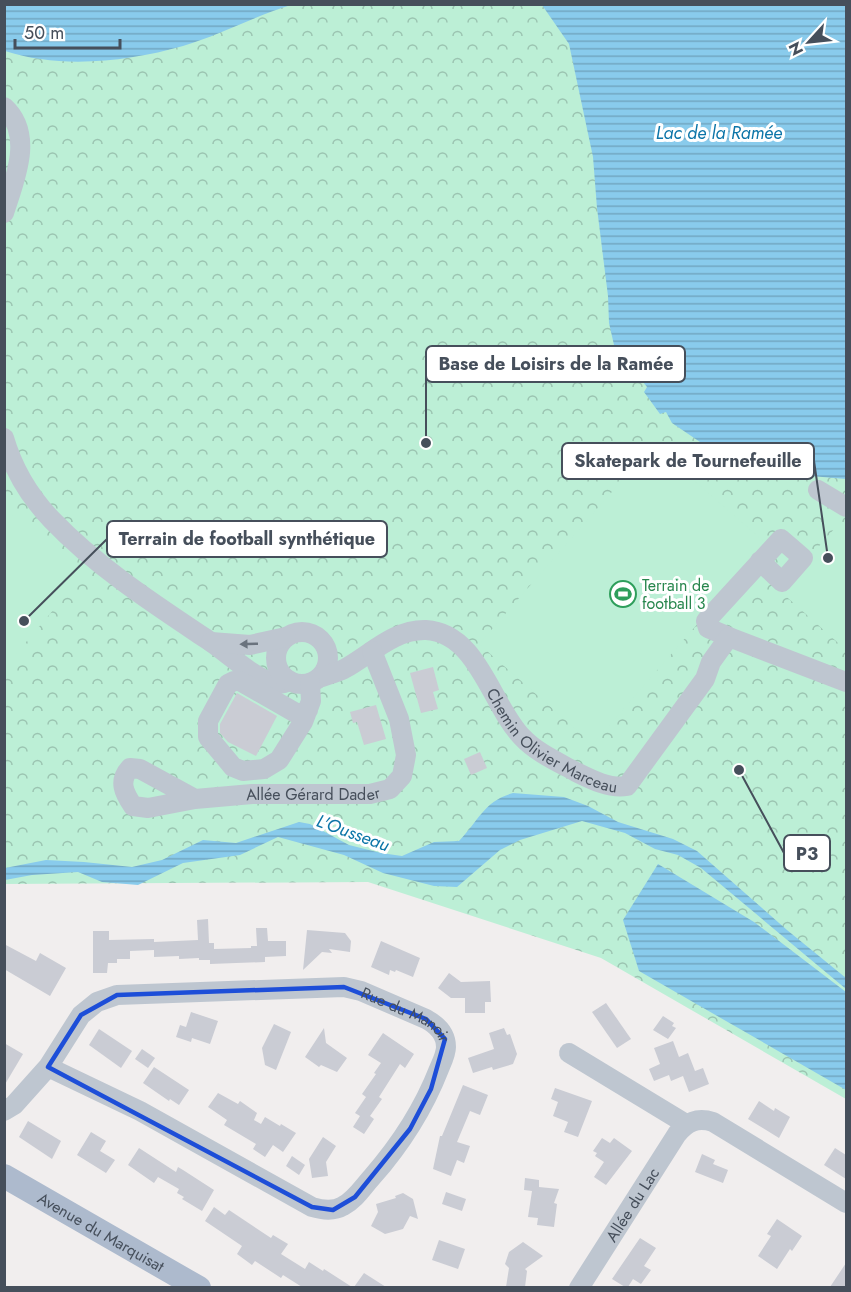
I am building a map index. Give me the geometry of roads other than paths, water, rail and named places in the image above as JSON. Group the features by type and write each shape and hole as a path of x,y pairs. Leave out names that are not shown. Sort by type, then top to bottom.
{"main road":[{"name":"Avenue du Marquisat","path":"4,1176 199,1287"}],"street":[{"path":"4,107 16,122 20,150 17,171 4,213"},
{"path":"4,438 12,462 36,502 67,535 152,602 241,665 272,683 306,681 327,666 325,645"},
{"path":"818,490 846,507"},
{"path":"760,561 706,621 708,628 846,682"},
{"name":"Chemin Olivier Marceau","path":"306,681 343,670 389,640 426,630 459,642 471,655 502,710 522,738 545,755 581,775 615,788 627,786 705,679 711,662 729,637"},
{"path":"211,642 250,645 286,637 296,632 307,632 320,639 342,657 368,654"},
{"path":"286,637 277,649 276,657 280,671 306,681"},
{"name":"Allée Gérard Dader","path":"195,799 252,794 370,794 390,789 402,776 406,756 399,719 368,654"},
{"path":"306,681 311,701 308,710 303,722 279,760 264,769 243,771 233,767 208,736 207,722 228,684 234,681 240,681 296,713 308,710"},
{"name":"Rue du Manoir","path":"4,1111 14,1105 48,1067 81,1015 97,1002 117,995 344,987 361,991 426,1019 436,1025 442,1033 446,1047 423,1107 395,1151 355,1197 344,1206 333,1210 320,1210 312,1207 140,1111 48,1067"},
{"path":"569,1053 686,1124 704,1119 713,1122 846,1203"},
{"name":"Allée du Lac","path":"579,1287 677,1134 686,1124"}],"water":[{"path":"5,4 291,5 197,42 162,52 117,59 71,62 26,57 5,51"},
{"name":"Lac de la Ramée","path":"542,5 846,5 846,479 799,475 770,468 703,444 672,423 666,412 660,414 644,392 647,387 614,345 609,323 593,157 569,44"},
{"path":"513,793 564,797 588,806 618,822 673,839 697,851 846,978 846,989 701,868 678,855 655,849 625,833 582,821 520,840 500,850 457,887 434,886 383,873 344,855 278,837 240,855 183,863 138,885 102,882 78,872 32,875 5,880 5,868 46,860 132,867 162,860 203,840 236,843 299,822 310,824 349,845 402,856 434,842 459,841 488,806 503,796"},
{"path":"658,864 754,922 846,992 846,1090 639,971 623,920"}],"place":[{"name":"Base de Loisirs de la Ramée","path":"426,443"},
{"name":"Skatepark de Tournefeuille","path":"828,558"},
{"name":"Terrain de football 3","path":"623,594"},
{"name":"Terrain de football synthétique","path":"24,621"},
{"name":"P3","path":"739,770"}],"water label":[{"name":"L'Ousseau","path":"353,833"}]}
